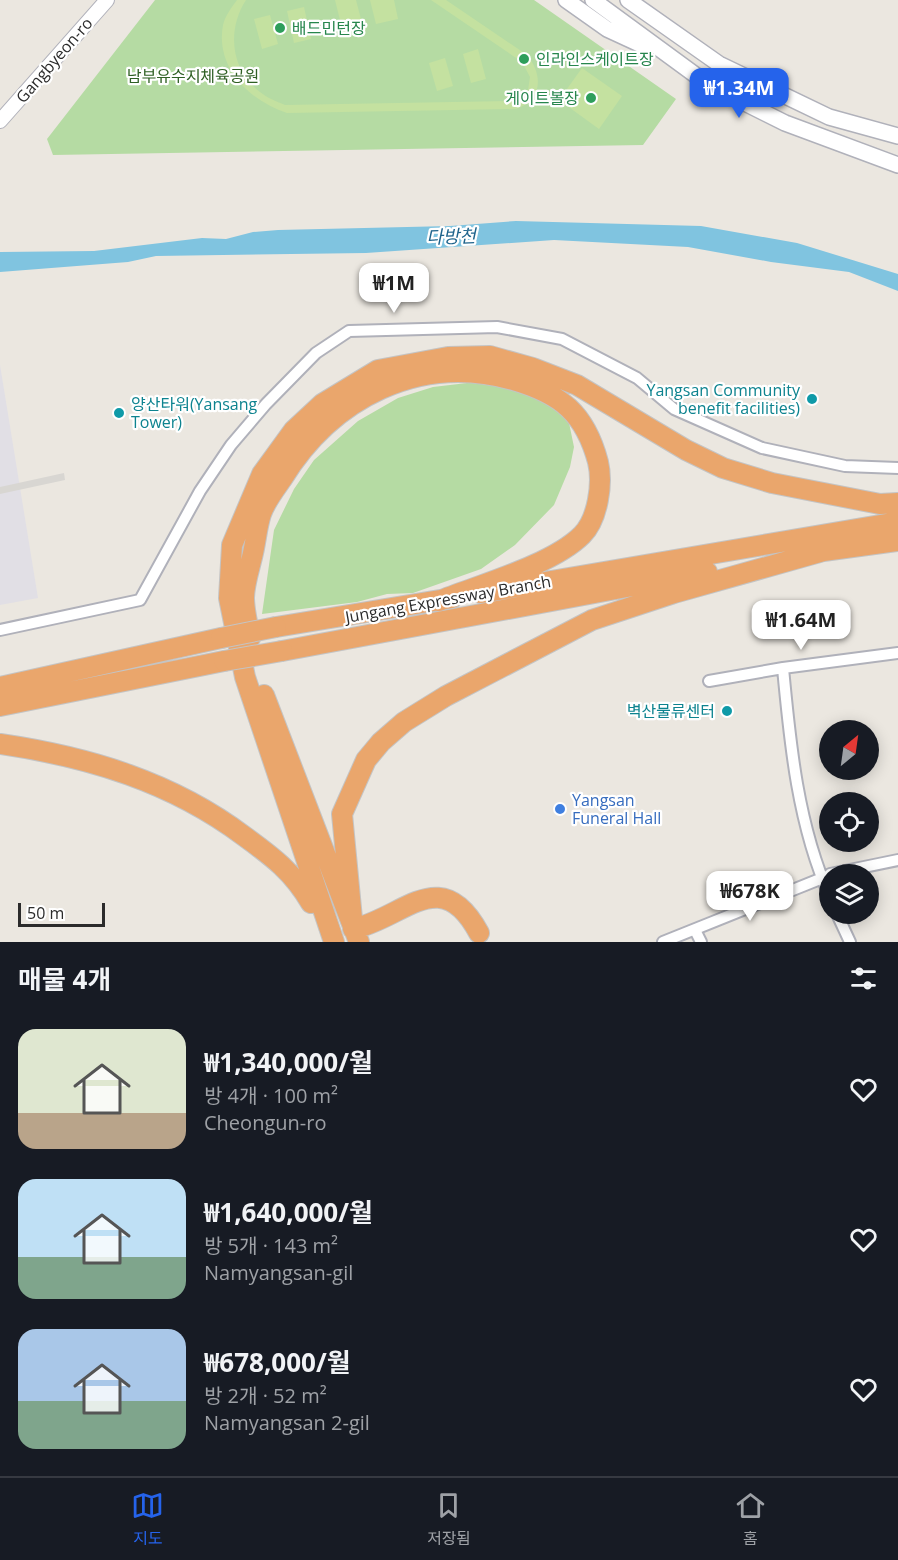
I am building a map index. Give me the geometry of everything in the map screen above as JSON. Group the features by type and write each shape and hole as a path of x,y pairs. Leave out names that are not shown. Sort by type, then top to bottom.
{"highway":[{"path":"333,940 245,676 229,597 232,545 262,474 294,430 322,404 378,370 448,357 490,356 533,368 577,385 686,450 723,468 772,483 880,504 898,503"},
{"path":"356,935 257,676 243,597 262,512 292,462 326,423 355,401 386,385 419,376 451,371 504,377 549,392 580,418 591,437 600,470 599,496 590,525 582,535 544,560 439,601"},
{"name":"Jungang Expressway Branch","path":"0,687 276,627 898,522"},
{"name":"Jungang Expressway Branch","path":"0,706 224,661 827,550 898,541"},
{"path":"356,935 342,814 366,760 381,742 404,722 446,696 592,620 674,593 827,550"},
{"path":"0,744 56,752 135,775 182,796 219,817 296,877 333,940"},
{"path":"356,935 367,926 406,904 436,897 462,907 482,937"}],"main road":[{"path":"566,0 607,29 673,59"},
{"path":"593,0 709,86 785,123 898,165"},
{"path":"628,0 719,64 829,117 898,136"},
{"path":"644,0 678,35"}],"street":[{"name":"Gangbyeon-ro","path":"1,121 107,0"},
{"path":"0,630 140,600 200,491 231,445 266,404 316,353 349,331 497,327 562,339 637,378 674,409 762,448 845,466 898,468"},
{"path":"709,681 783,668 898,653"},
{"path":"783,668 791,753 824,864"},
{"path":"879,864 898,860"},
{"path":"663,942 819,878"},
{"path":"842,924 850,942"},
{"path":"695,930 700,942"}],"shaded area":[{"path":"0,365 38,598 0,605"},
{"path":"64,473 65,480 0,494 0,487"}],"green space":[{"name":"남부유수지체육공원","path":"155,0 534,0 676,99 643,145 53,155 47,139"},
{"name":"인라인스케이트장","path":"237,0 246,0 240,11 234,36 237,61 242,72 250,83 263,94 285,105 514,101 528,90 530,77 522,62 431,0 446,0 527,55 538,78 536,93 525,105 516,109 287,113 273,108 248,91 230,69 224,55 223,25"},
{"path":"335,0 356,0 363,27 343,32"},
{"path":"370,0 394,0 398,19 376,24"},
{"path":"304,7 311,39 294,43 287,11"},
{"path":"270,15 278,44 262,49 254,19"},
{"path":"478,49 486,79 471,83 463,54"},
{"path":"445,58 453,86 437,91 429,63"},
{"name":"게이트볼장","path":"582,68 622,96 599,129 559,100"},
{"path":"484,381 528,387 567,413 574,447 570,467 554,505 515,545 481,569 413,593 387,594 357,602 262,614 274,530 294,489 314,460 358,421 398,398 433,387"}],"water":[{"name":"다방천","path":"516,221 701,226 797,243 898,274 898,291 849,272 771,262 688,247 554,240 366,253 156,256 128,262 0,272 0,252 94,251 202,238 226,239 253,232 278,230 450,226"}],"place":[{"name":"배드민턴장","path":"280,28"},
{"name":"인라인스케이트장","path":"524,59"},
{"name":"게이트볼장","path":"591,98"},
{"name":"Yangsan Community benefit facilities)","path":"812,399"},
{"name":"양산타워(Yansang Tower)","path":"119,413"},
{"name":"벽산물류센터","path":"727,711"},
{"name":"Yangsan Funeral Hall","path":"560,809"}]}
